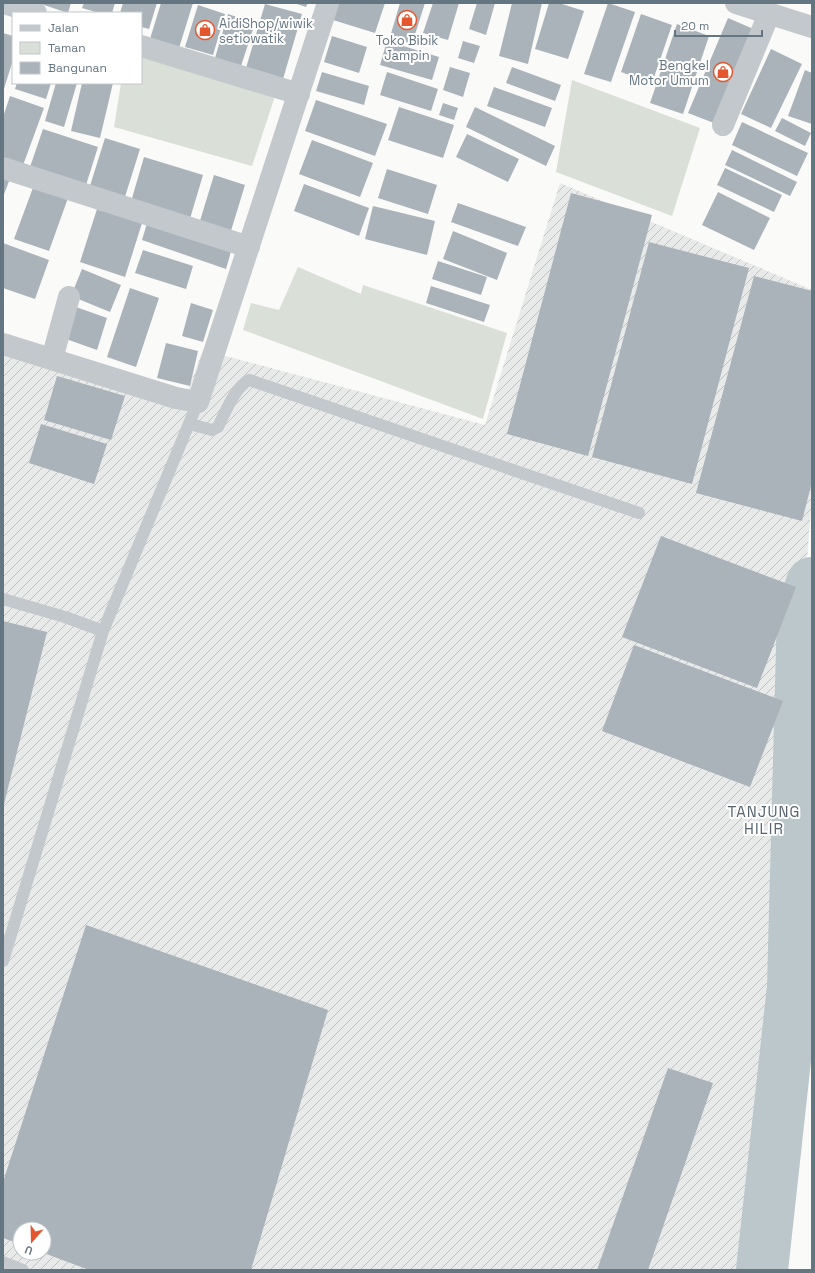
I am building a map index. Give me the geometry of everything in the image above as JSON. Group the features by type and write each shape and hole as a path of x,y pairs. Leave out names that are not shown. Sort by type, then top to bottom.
{"street":[{"path":"4,3 33,12"},
{"path":"3,344 176,398 198,402 328,3"},
{"path":"736,3 812,27"},
{"path":"723,125 769,14"},
{"path":"142,46 299,94"},
{"path":"3,168 249,247"},
{"path":"52,359 69,297"}],"lane":[{"path":"190,424 212,430 218,427 236,393 244,382 249,380 639,513"},
{"path":"3,961 103,631 198,402"},
{"path":"3,599 65,617 103,631"},
{"path":"3,1262 24,1270"}],"shaded area":[{"path":"560,183 812,290 812,497 754,1221 738,1270 3,1270 3,350 183,403 203,350 485,425"}],"green space":[{"path":"142,57 275,96 252,166 114,127 121,84 142,84"},
{"path":"572,80 700,128 672,216 556,172"},
{"path":"298,267 361,294 363,285 507,333 483,419 243,330 251,303 279,310"}],"building":[{"path":"38,3 71,3 68,12"},
{"path":"84,3 115,3 112,12 96,12 82,8"},
{"path":"123,3 157,3 149,29 142,27 142,12 120,12"},
{"path":"161,3 193,3 179,48 150,39"},
{"path":"294,3 308,3 306,7"},
{"path":"338,3 385,3 375,33 333,20"},
{"name":"Toko Bibik Jampin","path":"400,3 425,3 412,44 390,37"},
{"path":"433,3 459,3 448,40 423,33"},
{"path":"477,3 495,3 486,35 469,29"},
{"path":"512,3 542,3 528,64 499,56"},
{"path":"549,3 559,3 584,11 568,59 535,49"},
{"path":"608,3 635,12 611,82 584,74"},
{"path":"265,4 302,14 283,79 246,68"},
{"name":"AidiShop/wiwik setiowatik","path":"198,5 225,14 213,55 185,47"},
{"path":"228,14 255,23 241,66 215,58"},
{"path":"641,14 672,25 652,83 621,72"},
{"name":"Bengkel Motor Umum","path":"728,18 758,31 719,125 688,113"},
{"path":"677,24 709,36 683,114 650,103"},
{"path":"3,33 12,36 12,63 3,92"},
{"path":"332,36 367,47 359,73 324,62"},
{"path":"387,41 439,57 432,80 380,65"},
{"path":"463,41 480,46 474,63 458,58"},
{"path":"771,49 802,64 771,128 741,114"},
{"path":"450,67 470,73 463,97 443,90"},
{"path":"512,67 561,85 555,101 506,83"},
{"path":"805,70 812,73 812,124 788,116"},
{"path":"322,72 369,86 364,105 316,91"},
{"path":"387,72 438,89 431,111 380,95"},
{"path":"17,84 51,84 46,99 15,89"},
{"path":"56,84 77,84 64,127 45,121"},
{"path":"82,84 113,84 100,138 71,131"},
{"path":"494,87 552,108 545,127 487,106"},
{"path":"10,96 44,108 22,168 3,161 3,117"},
{"path":"316,100 387,124 375,156 305,131"},
{"path":"443,103 458,108 454,120 439,115"},
{"path":"399,107 454,125 443,158 388,140"},
{"path":"475,107 555,146 546,166 466,127"},
{"path":"782,118 811,133 805,146 775,131"},
{"path":"742,122 808,153 797,176 732,145"},
{"path":"43,129 98,147 86,185 30,167"},
{"path":"467,134 519,159 508,182 456,157"},
{"path":"105,138 140,149 124,200 89,189"},
{"path":"312,140 373,163 360,197 299,174"},
{"path":"732,150 797,182 790,196 725,165"},
{"path":"144,157 203,175 189,222 130,205"},
{"path":"725,168 782,195 774,212 717,185"},
{"path":"387,169 437,185 428,214 378,198"},
{"path":"3,173 11,176 3,197"},
{"path":"214,175 245,185 230,234 199,224"},
{"path":"304,184 369,208 359,236 294,211"},
{"path":"34,185 68,198 49,251 14,239"},
{"path":"718,192 770,218 754,250 702,225"},
{"path":"571,193 652,215 588,456 507,434"},
{"path":"458,203 526,227 518,246 451,222"},
{"path":"98,206 143,220 125,277 80,262"},
{"path":"373,206 435,221 427,255 365,239"},
{"path":"148,220 232,248 226,269 142,240"},
{"path":"453,231 507,253 497,280 443,259"},
{"path":"649,242 749,268 692,484 592,457"},
{"path":"3,243 49,260 35,299 3,288"},
{"path":"143,250 193,266 186,289 135,273"},
{"path":"438,261 487,277 481,295 432,279"},
{"path":"82,269 121,285 110,312 71,296"},
{"path":"754,276 812,291 812,482 802,521 696,493"},
{"path":"431,286 490,305 484,322 426,303"},
{"path":"130,288 159,298 136,367 107,357"},
{"path":"191,303 213,310 203,342 182,336"},
{"path":"76,307 107,318 97,350 66,339"},
{"path":"166,343 198,351 190,386 157,378"},
{"path":"57,376 125,396 111,440 44,420"},
{"path":"41,424 107,444 94,484 29,463"},
{"path":"661,536 796,587 757,688 622,637"},
{"path":"3,621 47,632 4,804 3,804"},
{"path":"634,645 783,701 750,787 602,731"},
{"path":"86,925 328,1010 251,1270 89,1270 52,1256 52,1221 12,1221 12,1241 3,1238 3,1182"},
{"path":"668,1068 713,1083 648,1270 597,1270"}],"waterway":[{"path":"762,1270 793,987 803,611 812,583"}],"place":[{"name":"Toko Bibik Jampin","path":"407,20"},
{"name":"AidiShop/wiwik setiowatik","path":"205,30"},
{"name":"Bengkel Motor Umum","path":"723,72"}],"district":[{"name":"TANJUNG HILIR","path":"764,820"}]}
